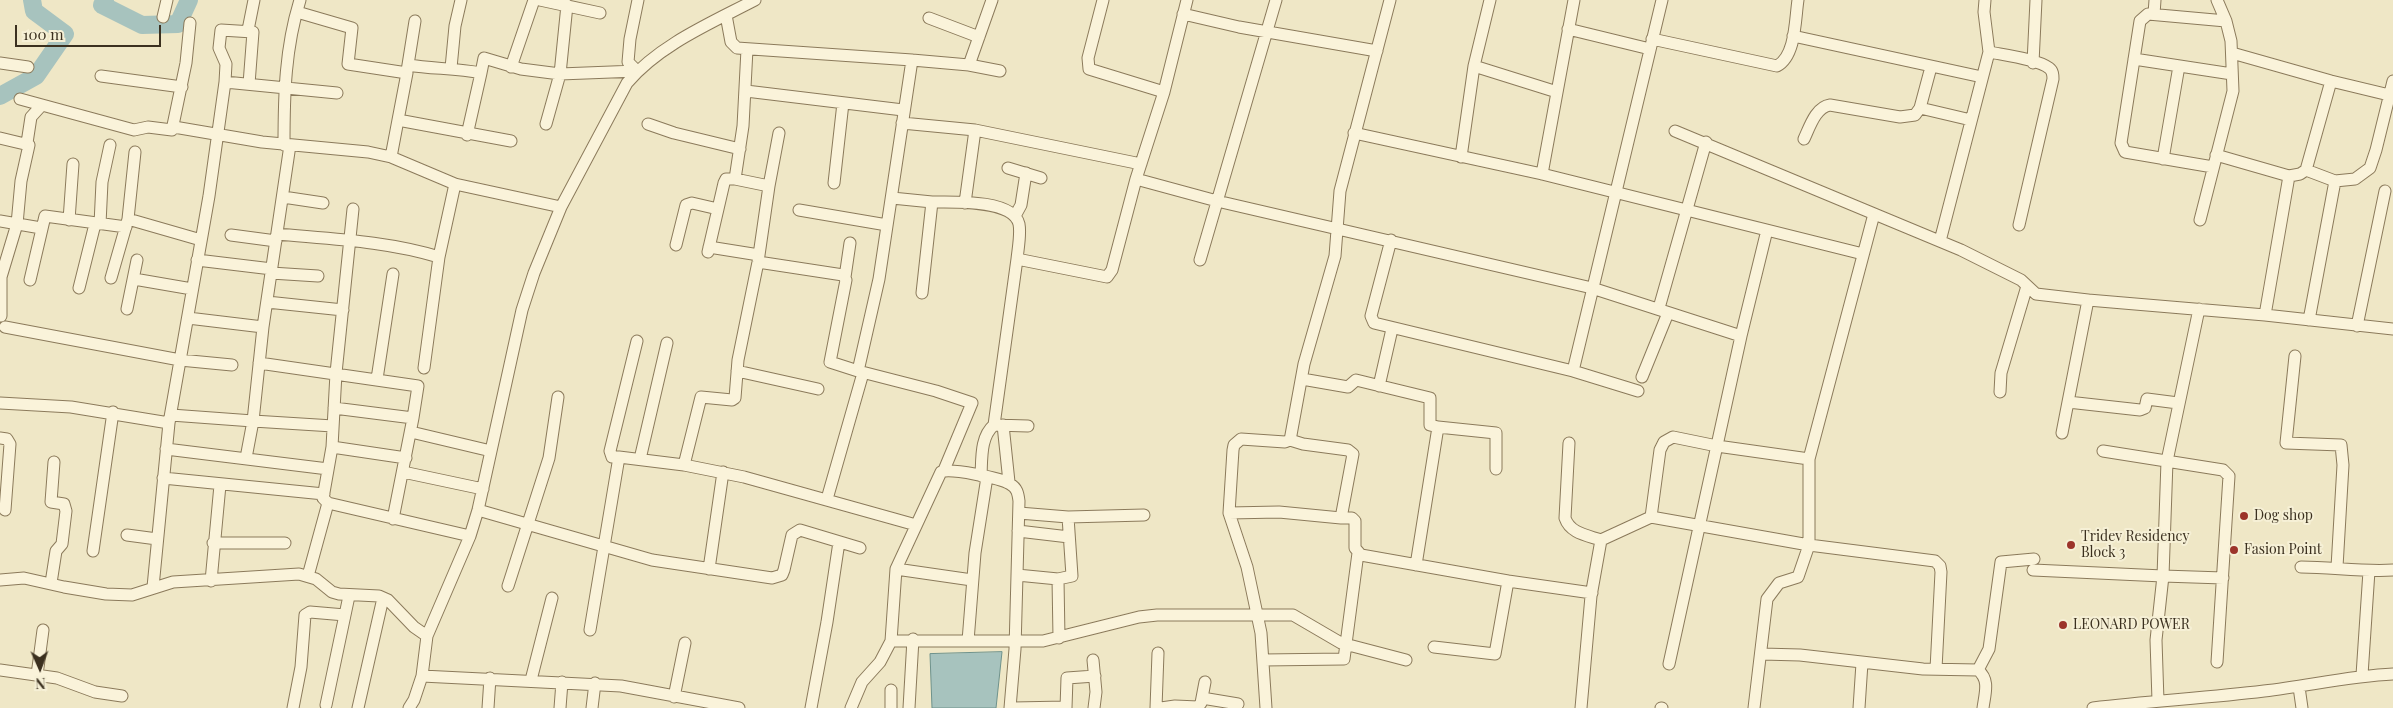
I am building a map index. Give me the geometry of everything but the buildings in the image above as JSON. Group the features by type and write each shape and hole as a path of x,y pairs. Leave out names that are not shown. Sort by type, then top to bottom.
{"street":[{"path":"163,18 167,0"},
{"path":"248,30 254,0"},
{"path":"246,458 283,196 287,145 284,87 290,34 300,0"},
{"path":"451,68 455,26 461,0"},
{"path":"511,66 534,0"},
{"path":"540,0 600,12"},
{"path":"637,71 628,62 628,57 638,0"},
{"path":"413,705 422,676 427,636 470,536 478,510 522,310 534,273 561,207 627,83 637,71 664,51 755,0"},
{"path":"1103,0 1088,58 1089,69 1164,92"},
{"path":"1017,259 1107,277 1112,270 1136,179 1164,92 1188,0"},
{"path":"1200,260 1276,0"},
{"path":"1290,440 1302,379 1335,256 1340,191 1390,0"},
{"path":"1460,157 1474,66 1490,0"},
{"path":"1542,174 1574,0"},
{"path":"1573,371 1662,0"},
{"path":"1568,29 1777,66 1787,58 1793,36 1798,0"},
{"path":"1940,241 1989,52 1984,12 1985,0"},
{"path":"2033,62 2036,0"},
{"path":"2154,14 2155,0"},
{"path":"2200,220 2233,91 2231,41 2226,21 2217,0"},
{"path":"969,65 979,36 987,1"},
{"path":"546,124 560,74 568,6"},
{"path":"297,12 352,28 348,64 408,69 444,70 451,68 481,73"},
{"path":"1183,14 1266,32 1377,51"},
{"path":"2213,168 2125,152 2122,148 2124,119 2140,21 2148,14 2154,14 2226,21"},
{"path":"726,15 733,45 747,49 912,60 969,65 1000,71"},
{"path":"929,18 979,36"},
{"path":"391,157 415,22"},
{"path":"20,99 40,106 134,130 148,127 169,131 174,127 182,87 190,23"},
{"path":"153,588 170,419 219,134 226,64 219,48 221,30 248,30 254,34 249,84"},
{"path":"1793,36 1982,78"},
{"path":"735,179 746,91 747,49"},
{"path":"1989,52 2033,62 2048,67 2053,73 2019,225"},
{"path":"2232,53 2331,81 2392,95"},
{"path":"467,135 484,58 511,66 560,74 637,71"},
{"path":"2134,59 2232,74"},
{"path":"827,499 860,372 879,279 912,60"},
{"path":"0,63 28,67"},
{"path":"1474,66 1557,92"},
{"path":"2163,159 2179,66"},
{"path":"1804,139 1820,108 1825,106 1830,105 1900,117 1915,115 1920,108 1931,68"},
{"path":"101,76 182,87"},
{"path":"2216,155 2289,176 2300,174 2306,170 2331,81"},
{"path":"2306,170 2336,181 2355,179 2370,168 2392,95 2393,81"},
{"path":"225,82 337,93"},
{"path":"746,91 903,110"},
{"path":"834,183 843,104"},
{"path":"40,106 31,117 27,143 29,147 21,181 17,224 1,277 3,321 180,360 232,365"},
{"path":"1920,108 1971,120"},
{"path":"398,120 467,135 511,141"},
{"path":"902,123 976,130 1141,164"},
{"path":"648,124 674,133 740,148"},
{"path":"174,127 287,145 368,152 391,157 455,184 561,207"},
{"path":"965,203 976,130"},
{"path":"1675,131 1706,142 1940,241 2021,280 2036,294 2393,329"},
{"path":"684,465 701,397 732,400 735,394 737,371 779,133"},
{"path":"1354,133 1542,174 1864,254"},
{"path":"0,138 27,143"},
{"path":"1642,377 1664,311 1686,210 1706,142"},
{"path":"78,288 97,224 102,182 110,145"},
{"path":"110,278 127,223 135,152"},
{"path":"69,220 74,164"},
{"path":"1008,168 1041,178"},
{"path":"1015,216 1021,205 1026,173"},
{"path":"2265,315 2289,176"},
{"path":"770,186 726,179 709,250 758,258 843,275 845,277"},
{"path":"1136,179 1217,201 1592,288 1741,336"},
{"path":"2309,320 2336,181"},
{"path":"424,368 439,257 455,184"},
{"path":"2357,326 2385,191"},
{"path":"283,196 323,203"},
{"path":"892,198 998,207 1015,216 1019,224 999,425 1009,482 1018,493 1019,513 1011,708 1066,707 1067,678 1095,676"},
{"path":"922,293 932,202"},
{"path":"676,245 686,205 692,204 718,209"},
{"path":"308,576 326,499 332,447 336,373 353,209"},
{"path":"800,210 887,225"},
{"path":"1754,708 1762,654 1767,599 1780,583 1798,577 1809,545 1809,459 1874,214"},
{"path":"30,280 45,216 97,224 127,223 201,240"},
{"path":"0,221 41,228"},
{"path":"1668,664 1741,336 1767,230"},
{"path":"231,235 350,241 401,247 439,257"},
{"path":"1391,240 1371,316 1374,323 1392,329 1573,371 1638,391"},
{"path":"850,243 846,280 830,362 860,372 936,391 972,403 944,470 938,476 896,569 891,641 880,662 862,682 851,708"},
{"path":"127,309 137,260"},
{"path":"197,260 318,276"},
{"path":"377,379 393,274"},
{"path":"134,279 192,289"},
{"path":"2000,392 2001,373 2027,286"},
{"path":"2062,433 2088,300"},
{"path":"267,302 343,310"},
{"path":"2158,701 2156,640 2163,576 2167,461 2199,309"},
{"path":"188,318 263,327"},
{"path":"1380,386 1392,329"},
{"path":"637,341 610,451 612,456 723,472 827,499 916,525"},
{"path":"640,459 667,343"},
{"path":"2295,356 2286,443 2341,445 2343,465 2337,567"},
{"path":"259,363 418,386 411,432 393,519"},
{"path":"737,371 818,389"},
{"path":"1302,379 1348,387 1356,380 1430,398 1430,425 1496,433 1496,469"},
{"path":"508,586 526,524 549,458 558,396"},
{"path":"2068,402 2140,410 2145,408 2147,399 2178,404"},
{"path":"0,402 71,407 170,419 252,420 332,426"},
{"path":"334,408 413,418"},
{"path":"93,550 113,412"},
{"path":"968,641 972,580 984,477 984,441 986,434 999,425 1028,426"},
{"path":"1416,565 1438,427"},
{"path":"411,432 492,451"},
{"path":"1651,517 1660,450 1664,442 1672,437 1717,446 1809,459"},
{"path":"0,438 6,439 10,444 5,510"},
{"path":"1266,708 1263,660 1257,614 1247,567 1229,513 1234,444 1246,438 1280,442 1290,440 1348,450 1354,454 1341,518"},
{"path":"1569,442 1565,518 1568,526 1574,530 1601,540 1651,517 1809,545 1934,561 1940,566 1936,669"},
{"path":"332,447 406,458"},
{"path":"166,449 328,469"},
{"path":"2103,451 2223,470 2229,476 2217,662"},
{"path":"590,630 619,457"},
{"path":"51,583 56,551 62,544 66,510 64,504 51,502 54,462"},
{"path":"944,470 1009,482"},
{"path":"403,472 483,489"},
{"path":"709,569 723,472"},
{"path":"163,478 326,499 393,519 470,536"},
{"path":"211,581 213,543 220,485"},
{"path":"478,510 652,560 777,577 784,570 792,535 795,531 800,530 860,548"},
{"path":"1229,513 1278,512 1352,518 1355,521 1355,548 1358,553 1345,657 1341,661 1263,660"},
{"path":"1019,513 1068,516 1144,515"},
{"path":"1016,575 1058,579 1072,576 1068,516"},
{"path":"1018,531 1069,537"},
{"path":"127,535 158,539"},
{"path":"1581,708 1592,593 1601,540"},
{"path":"811,708 823,649 839,542"},
{"path":"213,543 285,543"},
{"path":"1358,553 1508,581 1592,593"},
{"path":"1978,670 1989,649 2001,562 2163,576 2223,578"},
{"path":"2301,567 2337,567 2369,571 2393,570"},
{"path":"896,569 972,580"},
{"path":"2362,676 2369,571"},
{"path":"0,580 24,578 106,594 132,595 173,582 211,581 288,573 308,576 332,592 349,596 388,600 414,627 427,636"},
{"path":"1058,579 1059,638"},
{"path":"1434,647 1495,654 1508,581"},
{"path":"326,705 349,596"},
{"path":"358,708 382,598"},
{"path":"531,680 552,598"},
{"path":"293,708 301,668 305,615 310,612 345,615"},
{"path":"891,641 1030,642 1059,638 1139,617 1157,615 1257,614 1299,617 1346,645 1406,660"},
{"path":"37,675 43,630"},
{"path":"909,708 913,640"},
{"path":"674,697 685,642"},
{"path":"1156,708 1158,653"},
{"path":"1762,654 1800,655 1890,667 1978,670 1984,676 1986,683 1983,708"},
{"path":"1093,660 1095,676 1094,708"},
{"path":"1859,708 1862,663"},
{"path":"0,670 70,681 95,692 122,696"},
{"path":"2093,708 2299,687 2315,682 2393,674"},
{"path":"422,676 595,683 739,708"},
{"path":"488,708 490,678"},
{"path":"560,708 562,682"},
{"path":"1161,708 1175,706 1198,707 1205,682"},
{"path":"592,708 595,683"},
{"path":"2299,687 2302,708"},
{"path":"891,708 892,690"},
{"path":"1202,698 1238,704"}],"water":[{"path":"1002,652 996,708 932,708 930,654"}],"waterway":[{"path":"0,96 36,76 65,34 34,11 32,0"},
{"path":"105,0 102,5 142,25 178,24 189,0"}],"place":[{"name":"Dog shop","path":"2244,516"},
{"name":"Tridev Residency Block 3","path":"2071,545"},
{"name":"Fasion Point","path":"2234,550"},
{"name":"LEONARD POWER","path":"2063,625"}]}
